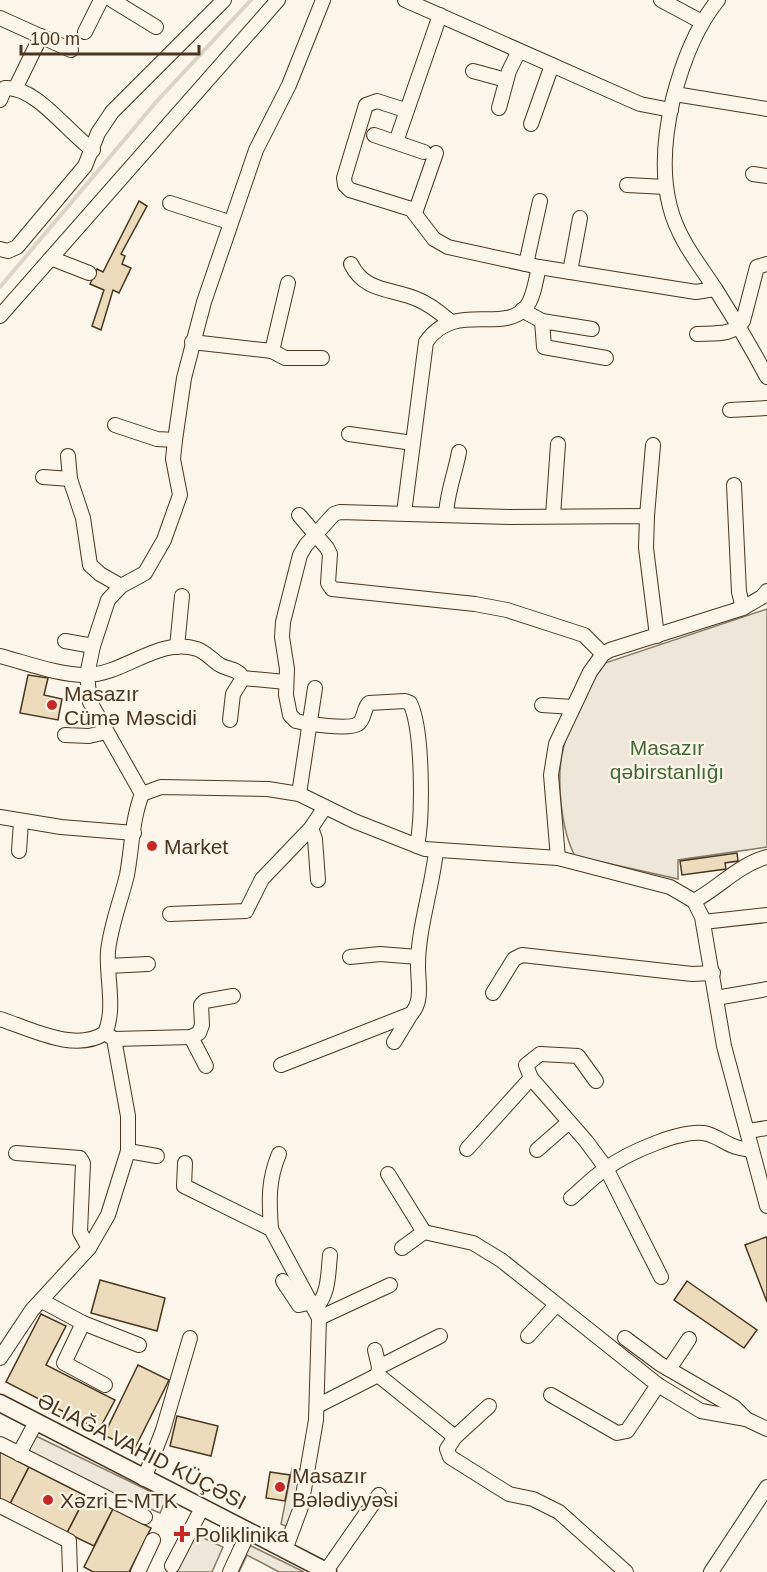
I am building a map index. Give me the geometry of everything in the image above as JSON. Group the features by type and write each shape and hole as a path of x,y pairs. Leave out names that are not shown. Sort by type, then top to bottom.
{"main road":[{"name":"ƏLIAĞA VAHID KÜÇƏSI","path":"0,1403 322,1570"}],"street":[{"path":"85,32 101,0"},
{"path":"112,0 156,27"},
{"path":"0,249 8,251 17,247 85,166 98,133 112,112 224,0"},
{"path":"0,316 278,0"},
{"path":"0,1358 23,1321 89,1248 108,1215 128,1151 128,1116 110,1036 108,966 110,934 126,877 142,794 90,702 87,675 93,646 108,600 121,586 145,573 164,540 180,495 174,466 175,440 192,342 229,222 256,150 289,85 323,0"},
{"path":"405,0 640,104 671,110"},
{"path":"661,0 702,22"},
{"path":"718,0 702,22 680,74 671,110 665,158 666,188 671,212 686,246 739,327 767,377"},
{"path":"396,142 405,110 440,15"},
{"path":"0,18 71,50"},
{"path":"15,89 41,36"},
{"path":"499,108 506,80 519,51"},
{"path":"531,124 552,65"},
{"path":"473,71 506,80"},
{"path":"0,100 5,88 15,89 39,102 78,140 93,150"},
{"path":"675,94 767,109"},
{"path":"405,110 377,101 366,105 344,178 345,185 350,190 399,204 415,213 438,243 532,266 696,292 715,289"},
{"path":"374,135 430,152 415,213"},
{"path":"627,185 666,188"},
{"path":"404,513 426,342 435,329 450,321 496,319 522,310 530,298 540,201"},
{"path":"170,203 229,222"},
{"path":"570,272 580,218"},
{"path":"52,259 89,273"},
{"path":"351,264 357,276 365,283 419,299 450,321"},
{"path":"697,334 731,332 739,327 743,321 757,267 767,264"},
{"path":"272,351 288,283"},
{"path":"522,310 542,321 592,329"},
{"path":"542,321 544,347 606,358"},
{"path":"192,342 272,351 285,358 322,358"},
{"path":"730,410 767,408"},
{"path":"115,424 157,439 175,440"},
{"path":"349,434 413,443"},
{"path":"553,516 558,444"},
{"path":"653,444 646,548 657,636"},
{"path":"446,515 447,492 459,452"},
{"path":"68,456 70,479 83,518 90,565 99,574 121,586"},
{"path":"44,477 70,479"},
{"path":"734,484 739,592 742,608"},
{"path":"417,846 422,807 416,724 410,703 405,701 369,703 362,719 352,726 310,724 296,721 290,715 283,622 300,555 315,534 334,514 340,512 647,516"},
{"path":"299,515 330,554 328,584 332,589 475,604 507,610 584,635 603,654"},
{"path":"558,858 552,804 552,760 556,744 573,707 590,672 603,654 742,608 762,597 767,591"},
{"path":"177,647 182,596"},
{"path":"65,641 93,646"},
{"path":"0,656 87,675 126,666 160,650 177,647 198,649 221,666 236,670 243,678 286,681"},
{"path":"231,720 233,694 243,678"},
{"path":"298,794 315,688"},
{"path":"542,705 573,707"},
{"path":"65,735 89,736 106,732"},
{"path":"142,794 161,788 268,789 298,794 417,846 436,851 558,858 670,887 694,901 704,922 724,1046 767,1206"},
{"path":"170,914 246,911 262,879 311,828 326,807"},
{"path":"0,818 134,833"},
{"path":"18,851 21,822"},
{"path":"311,828 315,839 318,880"},
{"path":"394,1042 418,999 418,957 436,851"},
{"path":"694,901 719,886 742,866 767,857"},
{"path":"704,922 767,915"},
{"path":"350,957 380,954 418,957"},
{"path":"493,993 514,959 522,955 692,974 713,973"},
{"path":"108,966 148,964"},
{"path":"716,998 767,989"},
{"path":"0,1019 70,1040 110,1036 191,1037 199,1033 202,1025 201,1005 205,1001 233,996"},
{"path":"281,1065 411,1014"},
{"path":"191,1037 206,1066"},
{"path":"596,1081 578,1056 540,1054 526,1065 531,1078 606,1168 661,1276"},
{"path":"467,1149 531,1078"},
{"path":"537,1149 569,1122"},
{"path":"748,1131 767,1128"},
{"path":"571,1198 606,1168 628,1155 694,1133 708,1134 738,1149 751,1150"},
{"path":"128,1151 157,1156"},
{"path":"16,1153 80,1158 83,1163 80,1232 89,1248"},
{"path":"279,1154 271,1172 269,1190 271,1229 315,1310 320,1332 316,1364 317,1406 305,1489 285,1550"},
{"path":"185,1163 182,1181 184,1186 271,1229"},
{"path":"388,1174 424,1232 473,1243 501,1260 658,1385 701,1411 746,1419 767,1429"},
{"path":"402,1248 424,1232"},
{"path":"315,1310 324,1301 330,1255"},
{"path":"284,1281 299,1305 315,1310 390,1285"},
{"path":"42,1301 82,1323 139,1345"},
{"path":"528,1336 556,1305"},
{"path":"82,1323 64,1363 105,1385"},
{"path":"317,1406 440,1336"},
{"path":"144,1479 164,1430 190,1338"},
{"path":"625,1338 669,1369 734,1407 746,1419"},
{"path":"669,1369 689,1338"},
{"path":"375,1350 378,1371 455,1437"},
{"path":"551,1395 617,1433 622,1433 627,1431 658,1385"},
{"path":"489,1406 455,1437 447,1449 450,1457 509,1494 533,1499 559,1512 626,1572"},
{"path":"19,1454 36,1422"},
{"path":"0,1444 145,1517"},
{"path":"711,1572 767,1487"},
{"path":"322,1570 379,1496"},
{"path":"0,1506 69,1541 70,1572"},
{"path":"172,1566 202,1508"},
{"path":"230,1572 249,1531"},
{"path":"138,1572 153,1540"}],"green space":[{"name":"Masazır qəbirstanlığı","path":"767,609 767,847 678,860 678,879 575,856 563,818 560,789 561,762 570,728 602,664"},
{"path":"36,1436 166,1499 160,1513 85,1482 28,1452"},
{"path":"193,1533 223,1547 212,1572 175,1572"},
{"path":"247,1544 304,1572 279,1572 247,1555 239,1572 235,1572"}],"shaded area":[{"path":"292,1468 305,1470 290,1528 281,1524"}],"building":[{"path":"139,201 147,206 121,254 125,256 122,264 131,268 119,293 113,290 101,330 92,326 104,290 90,284 97,269 103,272"},
{"path":"28,675 48,678 44,695 62,699 58,720 20,713"},
{"path":"737,853 738,861 725,863 726,869 682,875 680,861"},
{"path":"766,1237 767,1239 767,1302 745,1245"},
{"path":"100,1280 165,1298 157,1331 91,1313"},
{"path":"687,1281 757,1330 744,1348 674,1300"},
{"path":"41,1314 66,1326 46,1365 115,1400 99,1430 6,1382"},
{"path":"138,1365 169,1380 134,1450 104,1435"},
{"path":"177,1416 218,1426 211,1456 170,1446"},
{"path":"0,1452 29,1467 10,1504 0,1499"},
{"name":"Xəzri E MTK","path":"29,1467 86,1496 67,1533 10,1504"},
{"path":"270,1472 290,1475 285,1501 266,1498"},
{"path":"86,1496 113,1509 94,1546 67,1533"},
{"path":"113,1509 151,1528 129,1572 93,1572 84,1567"}],"waterway":[{"path":"0,287 157,101 251,0"}],"place":[{"name":"Masazır Cümə Məscidi","path":"52,705"},
{"name":"Market","path":"152,846"},
{"name":"Masazır Bələdiyyəsi","path":"280,1487"},
{"name":"Xəzri E MTK","path":"48,1500"},
{"name":"Poliklinika","path":"182,1534"}]}
